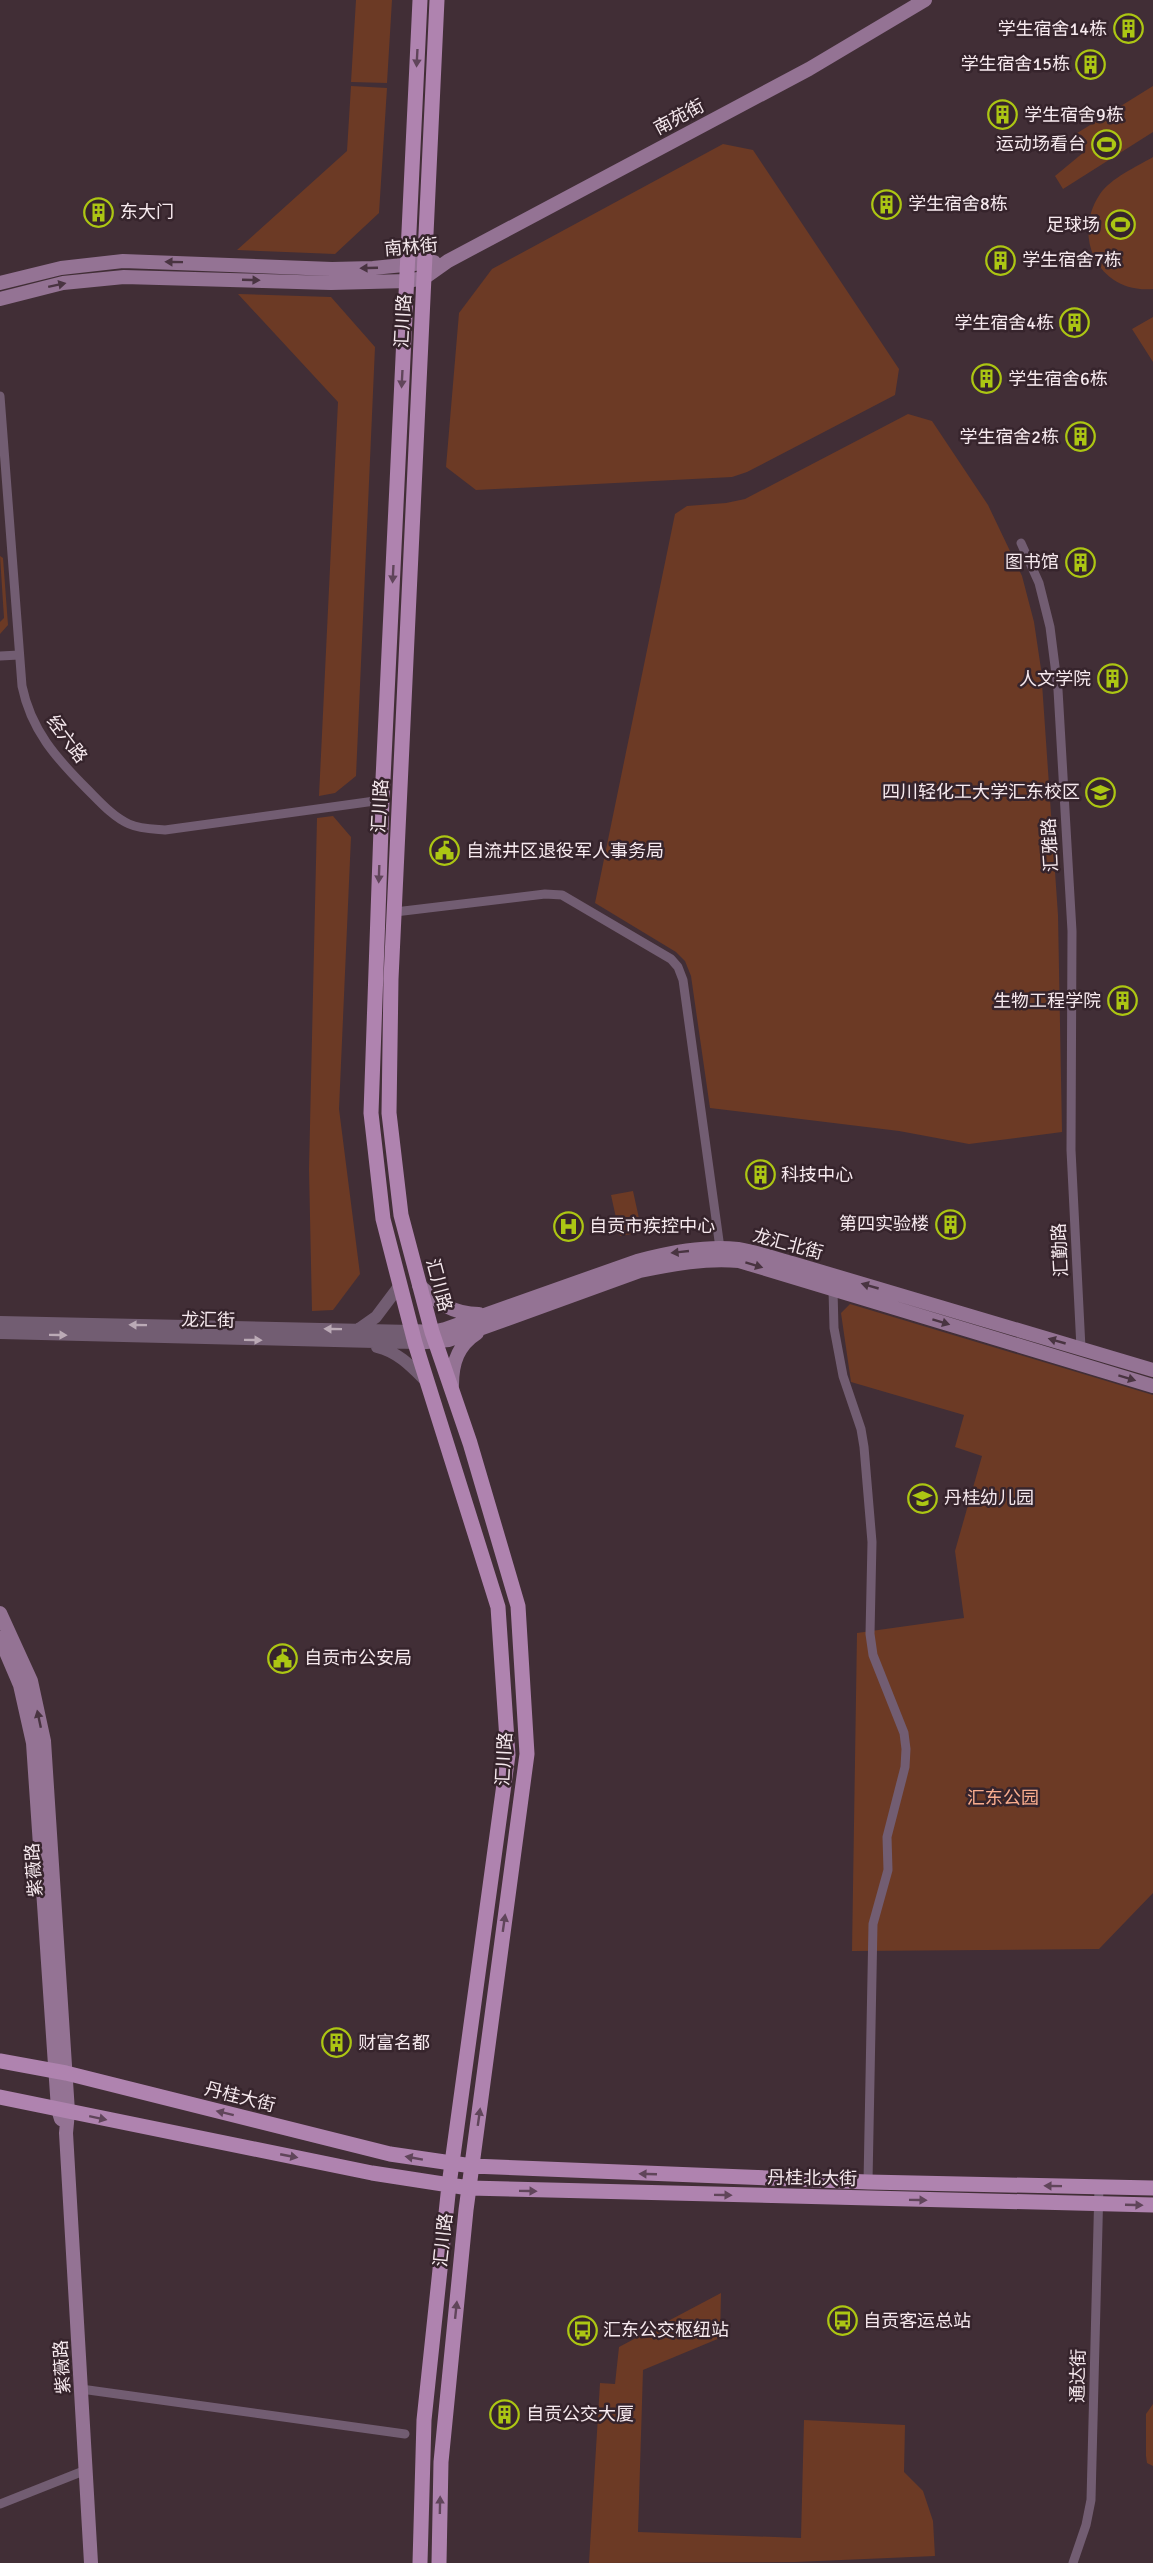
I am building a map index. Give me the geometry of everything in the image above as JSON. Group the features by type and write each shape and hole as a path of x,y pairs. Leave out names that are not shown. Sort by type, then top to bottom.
{"main road":[{"name":"汇川路","path":"420,0 382,800 371,1113 383,1219 400,1285 428,1384 498,1606 508,1755 449,2185 424,2420 420,2563"},
{"name":"汇川路","path":"437,0 395,912 389,1113 401,1215 419,1285 433,1337 470,1443 518,1606 527,1754 472,2166 444,2421 439,2563"},
{"name":"南苑街","path":"448,261 809,69 925,0"},
{"name":"南林街","path":"0,283 61,268 123,261 407,274"},
{"name":"南林街","path":"0,299 63,283 124,277 331,284 424,271 448,261"},
{"name":"龙汇北街","path":"488,1320 637,1261 668,1254 720,1248 739,1249 1153,1370"},
{"name":"龙汇北街","path":"414,1337 433,1337 640,1271 670,1265 721,1260 739,1261 1153,1386"},
{"path":"419,1285 439,1304 463,1314 488,1320"},
{"path":"452,1390 452,1366 455,1357 468,1339 488,1320"},
{"name":"紫薇路","path":"0,1613 31,1681 44,1741 63,2110 91,2563"},
{"name":"紫薇路","path":"0,1638 20,1685 33,1743 61,2072"},
{"name":"丹桂大街","path":"0,2061 61,2072 390,2154 472,2166"},
{"name":"丹桂北大街","path":"0,2097 372,2173 470,2188 1153,2205"},
{"name":"丹桂北大街","path":"472,2166 868,2182 1153,2188"}],"street":[{"name":"经六路","path":"0,396 24,698 41,738 58,759 93,796 128,824 147,829 165,830 382,800"},
{"name":"汇雅路","path":"1021,543 1039,583 1050,627 1058,690 1072,932 1071,1150"},
{"path":"0,656 19,655"},
{"path":"395,912 545,894 562,895 671,959 678,967 683,980 720,1248"},
{"name":"汇勤路","path":"1071,1150 1081,1348"},
{"path":"359,1329 376,1317 400,1285"},
{"path":"833,1290 834,1328 843,1376 861,1429 864,1447 872,1542 870,1634 873,1655 904,1733 906,1749 905,1767 887,1837 888,1870 873,1924 868,2182"},
{"name":"龙汇街","path":"0,1322 359,1329 414,1337"},
{"name":"龙汇街","path":"0,1333 362,1342 414,1337"},
{"path":"362,1342 389,1350 408,1363 428,1384"},
{"name":"通达街","path":"1073,2563 1086,2525 1091,2500 1099,2186"},
{"path":"81,2389 405,2434"},
{"path":"0,2504 86,2470"}],"green space":[{"path":"356,0 392,0 387,83 351,82"},
{"path":"351,86 387,88 379,213 335,254 237,250 347,151"},
{"name":"运动场看台","path":"1153,86 1153,132 1063,189 1055,176 1084,152 1074,135"},
{"path":"723,144 753,150 899,369 895,395 747,472 732,477 476,490 446,467 459,313 492,269"},
{"name":"足球场","path":"1153,157 1153,289 1134,288 1118,282 1105,272 1095,259 1088,228 1092,211 1105,188 1124,173"},
{"path":"238,294 331,297 375,347 356,776 335,793 319,796 338,402"},
{"path":"1153,317 1153,362 1132,329"},
{"path":"908,414 932,421 988,505 1022,576 1034,622 1041,669 1058,915 1062,1132 969,1144 899,1131 710,1108 691,976 685,961 676,952 595,903 675,514 687,506 745,499"},
{"path":"0,556 3,558 8,625 0,634 0,622 4,618"},
{"path":"333,816 351,837 339,1109 360,1274 333,1310 312,1311 309,1169 317,818"},
{"path":"633,1191 642,1232 620,1236 611,1195"},
{"name":"汇东公园","path":"850,1304 1153,1395 1153,1893 1099,1949 852,1951 857,1633 964,1618 955,1551 982,1456 955,1447 964,1415 851,1382 841,1313"},
{"path":"721,2293 720,2338 643,2370 638,2532 801,2538 804,2420 905,2425 904,2472 923,2491 933,2521 935,2556 795,2562 589,2563 600,2383 615,2384 619,2347"},
{"path":"1153,2404 1153,2466 1147,2463 1146,2456 1146,2414"}],"place":[{"name":"学生宿舍14栋","path":"1128,29"},
{"name":"学生宿舍15栋","path":"1091,64"},
{"name":"学生宿舍9栋","path":"1003,115"},
{"name":"运动场看台","path":"1107,144"},
{"name":"学生宿舍8栋","path":"887,204"},
{"name":"东大门","path":"99,212"},
{"name":"足球场","path":"1121,225"},
{"name":"学生宿舍7栋","path":"1001,260"},
{"name":"学生宿舍4栋","path":"1075,323"},
{"name":"学生宿舍6栋","path":"987,379"},
{"name":"学生宿舍2栋","path":"1080,437"},
{"name":"图书馆","path":"1080,562"},
{"name":"人文学院","path":"1112,679"},
{"name":"四川轻化工大学汇东校区","path":"1101,792"},
{"name":"自流井区退役军人事务局","path":"445,851"},
{"name":"生物工程学院","path":"1122,1001"},
{"name":"科技中心","path":"760,1175"},
{"name":"第四实验楼","path":"950,1224"},
{"name":"自贡市疾控中心","path":"568,1226"},
{"name":"丹桂幼儿园","path":"923,1498"},
{"name":"自贡市公安局","path":"283,1658"},
{"name":"财富名都","path":"337,2043"},
{"name":"自贡客运总站","path":"842,2321"},
{"name":"汇东公交枢纽站","path":"582,2330"},
{"name":"自贡公交大厦","path":"505,2414"}]}
